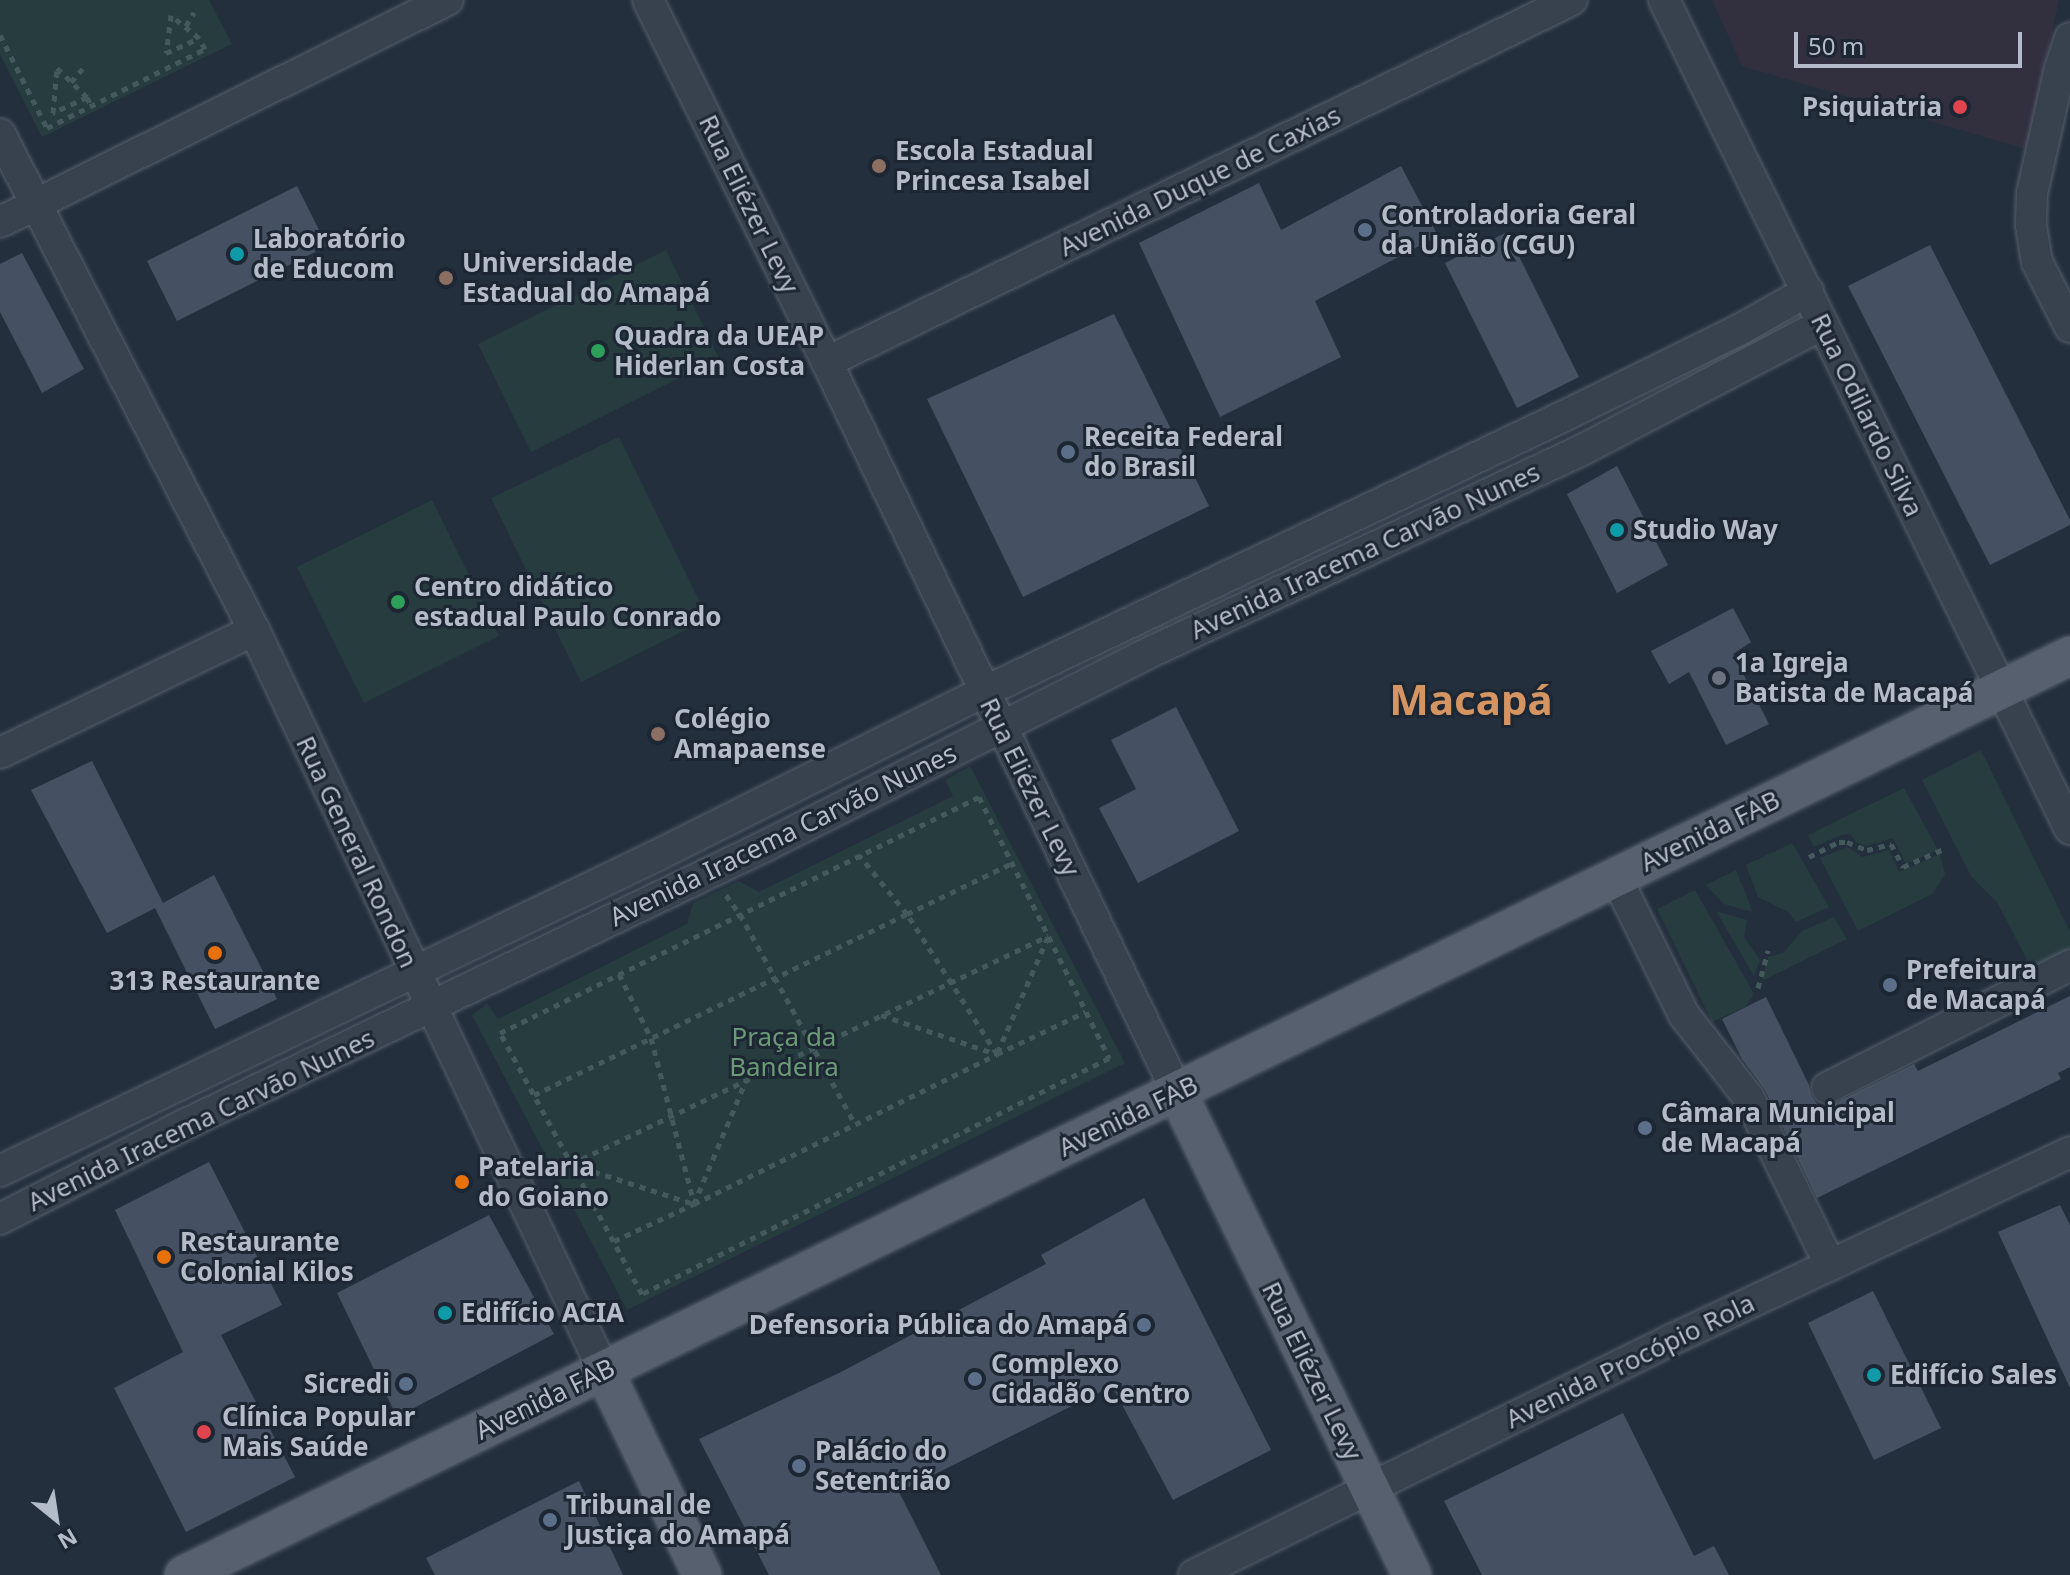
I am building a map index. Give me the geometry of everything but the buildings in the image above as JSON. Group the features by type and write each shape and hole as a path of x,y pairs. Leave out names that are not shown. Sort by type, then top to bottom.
{"main road":[{"name":"Avenida FAB","path":"184,1575 2070,656"},
{"name":"Rua Eliézer Levy","path":"1177,1092 1412,1575"},
{"name":"Rua General Rondon","path":"604,1371 702,1575"}],"street":[{"path":"0,222 448,0"},
{"name":"Rua Eliézer Levy","path":"648,0 827,362 1177,1092"},
{"name":"Avenida Duque de Caxias","path":"827,362 1572,0"},
{"name":"Rua Odilardo Silva","path":"1664,0 2070,829"},
{"path":"2070,38 2060,68 2032,193 2031,225 2037,262 2070,327"},
{"name":"Rua General Rondon","path":"0,134 254,630 430,1009 604,1371"},
{"name":"Avenida Iracema Carvão Nunes","path":"0,1171 656,856 984,692 1560,418 1741,329 1808,291"},
{"name":"Avenida Iracema Carvão Nunes","path":"0,1219 188,1123 673,891 1267,596 1580,451 1823,324"},
{"path":"0,753 254,630"},
{"path":"745,812 761,848"},
{"path":"656,856 673,891"},
{"path":"1616,877 1684,1015 1749,1098 1830,1265"},
{"path":"1827,1088 2070,965"},
{"path":"172,1087 188,1123"},
{"name":"Avenida Procópio Rola","path":"1194,1575 1368,1487 2070,1152"}],"path":[{"path":"186,26 194,12"},
{"path":"0,35 47,128 172,66 205,49 199,38 171,15 166,53 172,66"},
{"path":"166,53 199,38"},
{"path":"57,123 53,113 57,68 87,97 91,106"},
{"path":"71,82 83,68"},
{"path":"41,118 87,97"},
{"path":"979,797 1012,863 1109,1058 642,1294 500,1033 979,797"},
{"path":"1809,857 1839,842 1867,850 1891,844 1903,867 1946,848"},
{"path":"859,855 907,914 997,1054"},
{"path":"534,1095 1012,863"},
{"path":"723,891 740,914 855,1124"},
{"path":"571,1164 1048,936"},
{"path":"997,1054 1048,936"},
{"path":"1758,988 1768,950"},
{"path":"619,974 651,1038 694,1204"},
{"path":"614,1241 1085,1012"},
{"path":"881,1015 997,1054"},
{"path":"694,1204 746,1080"},
{"path":"571,1164 694,1204"}],"shaded area":[{"name":"Psiquiatria","path":"1712,0 2059,0 2026,149 1742,66"}],"green space":[{"path":"0,0 209,0 232,44 42,137 0,54"},
{"name":"Quadra da UEAP Hiderlan Costa","path":"666,250 719,358 531,452 478,344"},
{"path":"619,437 708,619 581,682 491,498"},
{"name":"Centro didático estadual Paulo Conrado","path":"432,500 499,636 364,703 297,567"},
{"path":"1981,750 2070,932 2070,960 2036,977 1997,902 1971,876 1922,780"},
{"name":"Praça da Bandeira","path":"970,766 1125,1063 627,1310 472,1015 487,1004 498,1019 687,924 693,903 739,881 759,892 953,796 945,780"},
{"path":"1904,788 1938,850 1906,864 1893,838 1867,846 1857,843 1850,834 1841,835 1814,847 1808,835"},
{"path":"1792,843 1829,907 1796,922 1788,912 1758,897 1746,865"},
{"path":"1847,847 1863,857 1889,850 1899,872 1940,854 1945,875 1932,894 1858,931 1820,858"},
{"path":"1736,870 1752,912 1724,904 1706,885"},
{"path":"1695,890 1753,996 1745,1007 1712,1022 1657,909"},
{"path":"1716,911 1747,920 1744,937 1760,960 1754,976"},
{"path":"1834,917 1847,939 1762,981 1768,957 1783,953 1802,931"}],"place":[{"name":"Psiquiatria","path":"1960,107"},
{"name":"Escola Estadual Princesa Isabel","path":"879,166"},
{"name":"Controladoria Geral da União (CGU)","path":"1365,230"},
{"name":"Laboratório de Educom","path":"237,254"},
{"name":"Universidade Estadual do Amapá","path":"446,278"},
{"name":"Quadra da UEAP Hiderlan Costa","path":"598,351"},
{"name":"Receita Federal do Brasil","path":"1068,452"},
{"name":"Studio Way","path":"1617,530"},
{"name":"Centro didático estadual Paulo Conrado","path":"398,602"},
{"name":"1a Igreja Batista de Macapá","path":"1719,678"},
{"name":"Colégio Amapaense","path":"658,734"},
{"name":"313 Restaurante","path":"215,953"},
{"name":"Prefeitura de Macapá","path":"1890,985"},
{"name":"Câmara Municipal de Macapá","path":"1645,1128"},
{"name":"Patelaria do Goiano","path":"462,1182"},
{"name":"Restaurante Colonial Kilos","path":"164,1257"},
{"name":"Edifício ACIA","path":"445,1313"},
{"name":"Defensoria Pública do Amapá","path":"1144,1325"},
{"name":"Edifício Sales","path":"1874,1375"},
{"name":"Complexo Cidadão Centro","path":"975,1379"},
{"name":"Sicredi","path":"406,1384"},
{"name":"Clínica Popular Mais Saúde","path":"204,1432"},
{"name":"Palácio do Setentrião","path":"799,1466"},
{"name":"Tribunal de Justiça do Amapá","path":"550,1520"}],"district":[{"name":"Macapá","path":"1471,699"}]}
